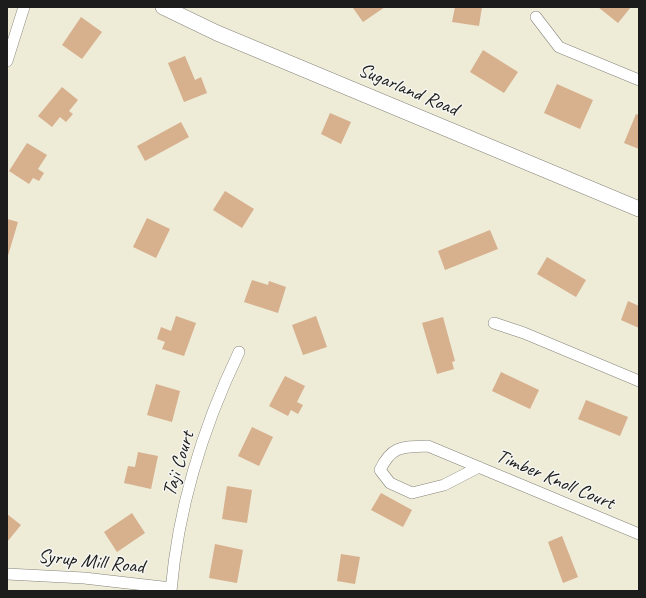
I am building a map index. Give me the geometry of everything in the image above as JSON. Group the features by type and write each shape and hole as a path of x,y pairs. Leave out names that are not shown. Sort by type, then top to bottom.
{"street":[{"path":"7,61 24,7"},
{"name":"Sugarland Road","path":"163,7 218,33 639,209"},
{"path":"536,17 559,47 639,80"},
{"path":"494,323 524,333 639,381"},
{"name":"Taji Court","path":"171,590 176,547 192,477 226,380 239,352"},
{"name":"Timber Knoll Court","path":"479,467 444,485 412,493 390,483 380,470 386,457 401,447 428,446 479,467 639,534"},
{"name":"Syrup Mill Road","path":"7,574 69,577 171,590"}],"building":[{"path":"385,7 363,22 353,8"},
{"path":"455,7 482,7 479,26 452,22"},
{"path":"598,7 631,7 618,23"},
{"path":"81,17 102,32 82,59 62,45"},
{"path":"483,50 518,72 504,93 470,72"},
{"path":"185,56 195,80 201,77 207,93 184,102 168,63"},
{"path":"557,84 593,100 580,129 544,113"},
{"path":"62,87 78,100 69,111 73,114 66,122 60,117 52,127 38,116"},
{"path":"330,113 351,122 341,144 321,134"},
{"path":"636,114 639,115 639,149 624,143"},
{"path":"181,122 189,137 145,161 137,146"},
{"path":"27,143 47,155 38,169 44,173 39,181 33,178 29,184 9,171"},
{"path":"225,191 254,209 242,228 213,210"},
{"path":"147,218 170,229 156,258 133,247"},
{"path":"7,219 18,222 7,259"},
{"path":"490,230 498,249 445,270 438,251"},
{"path":"547,257 586,280 576,297 537,274"},
{"path":"252,280 268,285 269,281 286,287 278,313 244,302"},
{"path":"628,301 639,306 639,328 621,320"},
{"path":"176,316 196,323 184,356 162,349 165,342 157,339 161,327 171,331"},
{"path":"316,316 327,347 303,355 292,325"},
{"path":"443,317 455,361 452,362 454,369 437,374 422,323"},
{"path":"501,372 539,390 530,409 492,391"},
{"path":"285,376 305,386 297,402 303,405 298,414 291,410 288,416 269,406"},
{"path":"156,384 180,391 172,422 147,415"},
{"path":"586,400 628,417 620,436 578,419"},
{"path":"252,427 273,437 259,466 238,456"},
{"path":"138,452 158,456 151,489 124,483 128,466 135,467"},
{"path":"227,486 252,490 247,523 222,519"},
{"path":"381,493 412,510 403,527 371,510"},
{"path":"132,513 145,533 117,552 104,532"},
{"path":"7,514 21,525 7,542"},
{"path":"562,536 578,577 563,583 548,542"},
{"path":"215,544 243,550 237,583 209,578"},
{"path":"341,554 360,557 355,584 337,581"}]}
